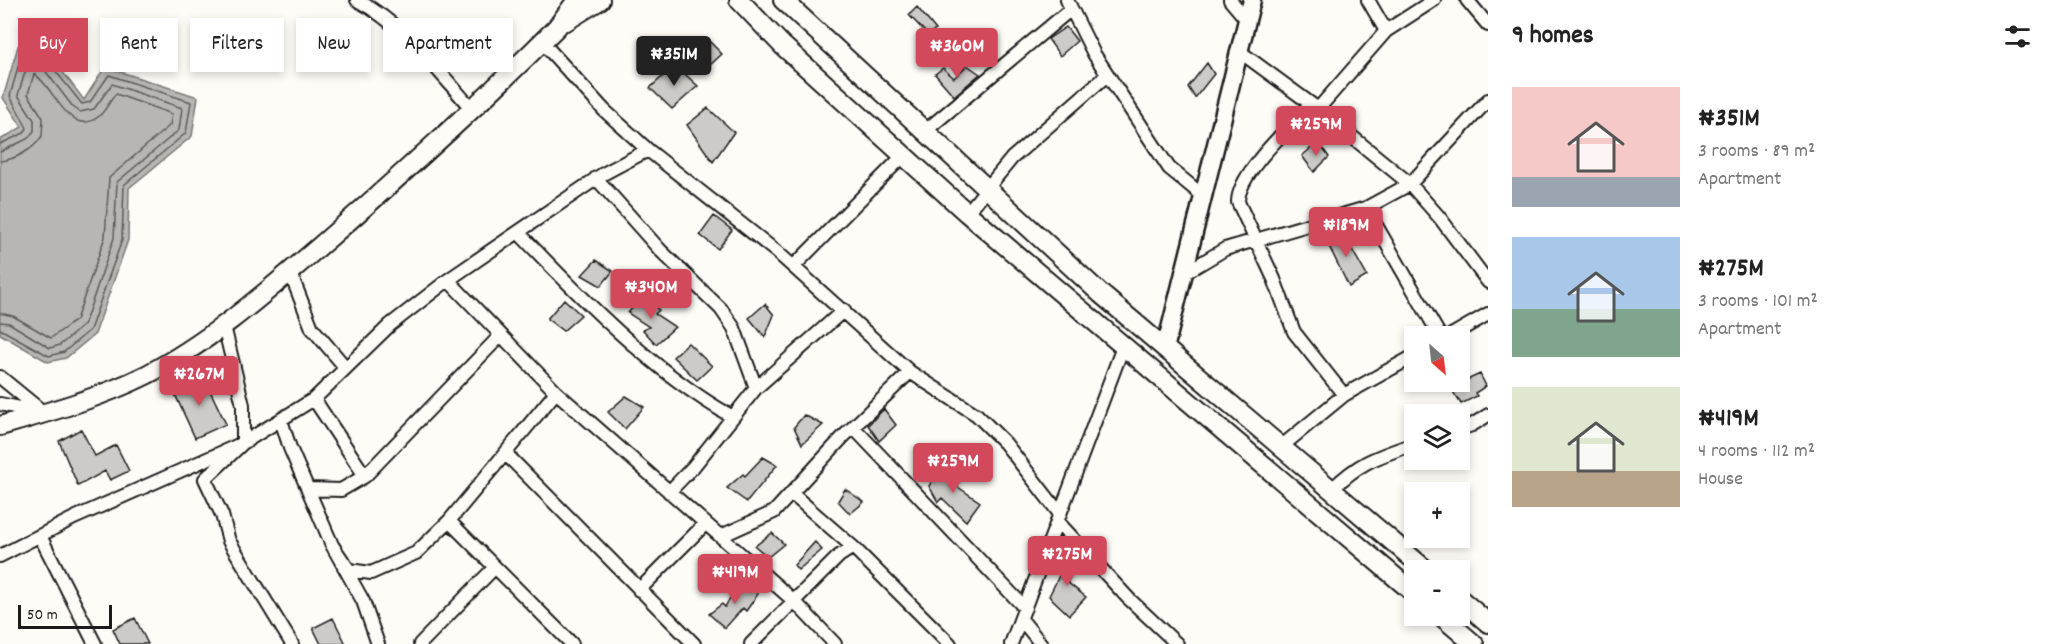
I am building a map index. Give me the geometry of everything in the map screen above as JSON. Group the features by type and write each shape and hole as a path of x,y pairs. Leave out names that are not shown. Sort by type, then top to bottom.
{"main road":[{"path":"0,426 44,413 144,376 187,352 224,326 411,167 557,27 577,0"},
{"path":"557,27 600,0"},
{"path":"739,0 782,45 967,213 1124,344 1404,584"},
{"path":"783,0 1101,294 1414,560"},
{"path":"1470,608 1488,623"},
{"path":"1453,626 1474,644"}],"street":[{"path":"357,0 381,12 472,109"},
{"path":"1230,0 1247,20"},
{"path":"1165,348 1252,0"},
{"path":"1368,0 1386,31"},
{"path":"1344,395 1294,332 1256,239 1238,202 1238,192 1253,169 1386,31 1434,0"},
{"path":"1467,0 1488,25"},
{"path":"924,132 1069,5 1107,75 1169,168 1202,195"},
{"path":"542,42 604,110 648,150 794,266 910,372 977,415 1005,443 1058,518 1128,598 1177,644"},
{"path":"1239,51 1314,107 1410,184 1440,218 1488,282"},
{"path":"967,213 1032,139 1107,75"},
{"path":"1183,274 1225,249 1366,208 1410,184 1488,100"},
{"path":"0,556 243,442 281,420 314,399 390,326 448,280 597,178 648,150"},
{"path":"794,266 903,156"},
{"path":"597,178 660,250 721,309 734,328 756,387"},
{"path":"1366,208 1434,326"},
{"path":"518,232 563,279 660,367 697,397 731,416"},
{"path":"290,272 312,328 346,368"},
{"path":"448,280 556,392 794,601 835,644"},
{"path":"669,492 693,467 756,387 844,310"},
{"path":"1467,326 1488,314"},
{"path":"224,326 243,405 243,442 205,479 222,515 229,540 292,644"},
{"path":"309,489 341,490 365,476 501,334"},
{"path":"1011,644 1124,344"},
{"path":"1282,446 1344,395 1404,362"},
{"path":"721,536 774,512 853,427 910,372"},
{"path":"0,377 44,413"},
{"path":"332,545 349,570 371,573 416,553 449,521 556,392"},
{"path":"314,399 365,476"},
{"path":"0,404 44,413"},
{"path":"1470,426 1488,415"},
{"path":"281,420 290,448 332,545 363,601 378,644"},
{"path":"853,427 1023,613 1041,644"},
{"path":"1332,489 1352,470 1368,460 1404,447"},
{"path":"506,454 694,644"},
{"path":"791,493 853,547 950,644"},
{"path":"449,521 573,644"},
{"path":"639,590 705,524"},
{"path":"40,536 95,644"},
{"path":"751,644 839,556 853,547"},
{"path":"420,644 495,567"}],"water":[{"path":"18,46 18,72 63,72 84,100 102,72 120,72 198,97 192,136 129,188 128,240 95,334 66,358 48,362 0,334 0,140 22,127 3,98"}],"building":[{"path":"917,7 936,30 927,34 909,15"},
{"path":"1066,27 1077,41 1060,56 1048,39"},
{"path":"707,39 722,54 708,67 696,53"},
{"path":"1207,63 1214,74 1195,98 1188,87"},
{"path":"675,65 698,86 672,109 650,88"},
{"path":"967,65 980,74 954,96 935,74 943,68 954,78"},
{"path":"708,108 734,132 713,162 687,125"},
{"path":"1318,142 1329,157 1314,172 1302,156"},
{"path":"714,216 732,230 718,249 700,235"},
{"path":"1341,230 1367,276 1349,287 1325,238"},
{"path":"596,260 613,271 601,286 582,275"},
{"path":"642,297 659,310 655,314 675,327 656,344 643,330 649,327 628,313"},
{"path":"564,299 581,315 563,331 547,319"},
{"path":"765,304 774,315 765,337 749,318"},
{"path":"688,343 712,366 697,380 673,357"},
{"path":"1480,374 1486,386 1475,393 1477,396 1461,404 1453,392 1470,392 1470,379"},
{"path":"203,376 226,424 195,438 173,390"},
{"path":"626,396 644,407 625,429 608,412"},
{"path":"884,409 896,425 879,441 868,425"},
{"path":"804,415 823,425 802,444 794,427"},
{"path":"81,429 95,456 116,445 129,471 110,480 105,471 78,486 59,441"},
{"path":"763,457 777,465 747,502 727,488 743,474 745,476"},
{"path":"941,466 960,481 955,485 980,502 966,521 942,498 938,502 929,486"},
{"path":"845,489 864,502 850,514 838,501"},
{"path":"772,533 784,544 768,557 755,546"},
{"path":"815,542 822,550 798,570 794,565"},
{"path":"1072,550 1081,559 1067,582 1086,597 1069,615 1049,596"},
{"path":"740,580 758,594 746,611 743,608 725,628 709,614 722,604 725,607"},
{"path":"135,618 148,644 120,644 113,629"},
{"path":"333,618 346,644 321,644 313,628"}]}
